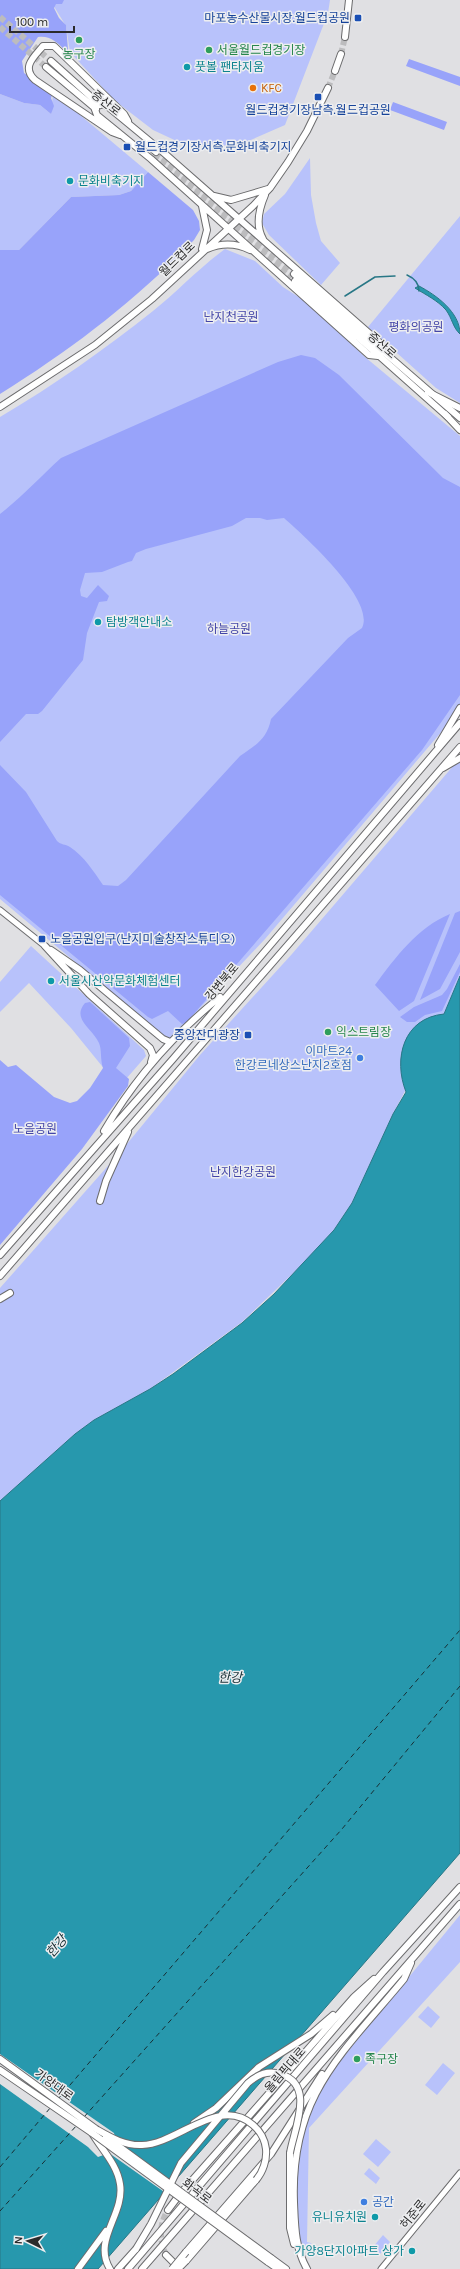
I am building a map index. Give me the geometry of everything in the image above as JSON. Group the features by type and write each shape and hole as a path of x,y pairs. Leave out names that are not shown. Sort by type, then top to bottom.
{"main road":[{"path":"345,37 349,0"},
{"path":"125,137 112,132 35,80 29,72 29,63 43,46 54,46 124,114 130,125"},
{"path":"335,71 341,54"},
{"name":"증산로","path":"51,61 96,105"},
{"name":"증산로","path":"46,67 96,105 154,154"},
{"name":"월드컵로","path":"0,407 95,345 152,298 270,188 301,142 328,88"},
{"path":"96,105 107,106 130,125 379,342 379,354 369,355 201,203 98,115 96,105"},
{"path":"206,192 221,199 231,200 270,188"},
{"path":"265,243 259,228 259,215 262,201 270,188"},
{"path":"201,203 206,218 207,230 202,251"},
{"path":"202,251 224,244 239,246 255,252"},
{"name":"증산로","path":"293,276 460,427"},
{"name":"증산로","path":"379,354 460,418"},
{"path":"428,392 460,408"},
{"path":"445,414 460,430"},
{"path":"429,760 460,708"},
{"name":"강변북로","path":"0,1255 173,1058 232,987 460,724"},
{"name":"강변북로","path":"0,1276 460,746"},
{"path":"440,770 460,758"},
{"path":"45,946 78,968 163,1039 170,1042"},
{"path":"45,946 72,977 150,1048 153,1055 151,1062"},
{"path":"72,977 74,970 78,968"},
{"path":"98,1142 123,1098 151,1062 188,1023 232,987"},
{"path":"100,1201 106,1181 132,1124"},
{"path":"0,1299 10,1293"},
{"name":"올림픽대로","path":"128,2269 383,1972 460,1887"},
{"name":"올림픽대로","path":"142,2269 460,1904"},
{"path":"298,2251 293,2183 297,2143 308,2107 320,2084 345,2050 404,1979 413,1958"},
{"path":"190,2127 216,2108 259,2067 322,2025 383,1972"},
{"path":"168,2210 180,2194 354,1997"},
{"path":"172,2269 271,2154 313,2086 335,2058 345,2050"},
{"name":"가양대로","path":"0,2059 94,2131"},
{"name":"가양대로","path":"0,2070 94,2131"},
{"path":"118,2269 136,2249 151,2224 181,2163 248,2083 258,2076 270,2073 283,2075 290,2078 299,2090 301,2104 290,2153 290,2228 292,2241 307,2269"},
{"path":"94,2131 122,2142 142,2145 162,2140 216,2116 226,2115 236,2116 251,2123 258,2130 266,2149 263,2169 256,2180 180,2269 166,2255"},
{"path":"94,2131 120,2179 121,2201 117,2215 106,2237 104,2245 105,2259 110,2269"},
{"name":"화곡로","path":"94,2131 278,2269"},
{"name":"화곡로","path":"94,2131 286,2269"},
{"path":"78,2269 117,2215"}],"street":[{"path":"0,910 45,946"},
{"name":"허준로","path":"381,2269 460,2172"}],"green space":[{"path":"0,0 64,0 62,4 56,4 54,8 59,18 66,25 68,50 65,50 49,38 38,37 22,61 24,73 53,93 51,98 54,106 51,114 40,105 24,103 0,94"},
{"path":"50,0 330,0 328,13 285,125 237,146 183,144 153,130 114,100 70,52 66,26"},
{"path":"409,59 460,77 460,86 406,66"},
{"name":"문화비축기지","path":"53,93 81,112 80,115 148,172 131,191 119,195 71,197 19,250 0,250 0,94 24,103 40,105 51,114"},
{"path":"393,102 447,122 444,130 390,110"},
{"path":"310,158 311,195 321,241 340,263 321,285 269,235 262,223 264,214 285,194"},
{"path":"148,172 193,210 199,221 200,230 194,240 148,284 102,323 52,360 0,394 0,250 19,250 71,197 119,195 131,191"},
{"name":"평화의공원","path":"460,216 460,328 455,317 443,303 434,295 419,286 419,291 433,299 450,315 456,329 460,334 460,403 436,388 368,327"},
{"name":"하늘공원","path":"225,249 255,261 283,287 308,303 365,357 460,436 460,710 265,939 173,1037 167,1039 0,899 0,417 59,380 116,339 153,311"},
{"name":"하늘공원","path":"301,355 315,358 339,375 443,478 460,487 460,695 422,750 186,1023 182,1024 168,1011 152,1019 0,895 0,765 26,792 57,841 70,847 80,855 103,885 118,886 126,880 240,756 264,737 271,719 348,638 362,628 363,616 359,602 336,569 284,518 267,520 260,518 246,518 232,526 146,549 136,553 132,561 102,572 85,573 80,590 81,596 87,598 98,585 109,596 107,601 99,602 87,633 83,660 42,711 38,714 26,714 0,742 0,514 61,458 278,362"},
{"name":"난지한강공원","path":"460,758 460,976 440,1024 393,1114 352,1203 334,1230 307,1260 242,1322 150,1389 94,1420 75,1434 0,1501 0,1288 122,1150 200,1055 292,954"},
{"path":"460,911 460,952 440,989 420,1000 455,913"},
{"path":"450,914 414,1001 399,1011 375,985 399,954 417,935 438,920"},
{"name":"노을공원","path":"31,946 144,1050 146,1056 0,1224 51,1098 75,1105 106,1071 71,1028 29,983 0,1012 0,982"},
{"path":"460,964 460,972 442,1011 425,1015 415,1022 407,1022 400,1017 414,1007 442,995 447,989"},
{"name":"노을공원","path":"90,1002 129,1038 130,1046 116,1068 129,1079 128,1086 82,1149 0,1245 0,1060 8,1067 16,1065 54,1097 70,1103 77,1101 90,1088 103,1068 99,1043 84,1024 80,1014 85,1003"},
{"path":"460,1915 460,1962 309,2128 307,2242 311,2243 314,2250 301,2245 298,2234 297,2218 297,2184 300,2150 308,2120 321,2089 330,2073"},
{"path":"428,2006 440,2017 431,2028 418,2017"},
{"path":"443,2063 455,2073 437,2095 425,2085"},
{"path":"376,2139 391,2152 378,2167 363,2154"},
{"path":"369,2168 380,2178 376,2184 364,2174"},
{"path":"383,2235 390,2242 380,2254 373,2247"}],"water":[{"path":"419,286 433,294 452,312 459,326 460,334 443,306 415,288"},
{"name":"한강","path":"460,976 460,1853 98,2269 0,2269 0,1501 75,1434 94,1420 150,1389 173,1374 242,1323 274,1294 334,1230 352,1203 393,1114 406,1092 402,1079 401,1066 405,1042 419,1023 430,1017 444,1014"}],"pier":[{"path":"0,2054 114,2133 116,2142 175,2185 167,2194 109,2153 98,2157 88,2147 0,2084"}],"waterway":[{"path":"407,275 416,281 419,291"},
{"path":"345,296 375,277 395,276"}],"ferry route":[{"path":"58,2099 460,1630"},
{"path":"84,2117 342,1829 460,1686"},
{"path":"0,2167 51,2107"},
{"path":"0,2211 77,2125"}],"tunnel":[{"path":"0,17 51,61"},
{"path":"0,27 46,67"},
{"path":"341,54 345,37"},
{"path":"328,88 335,71"},
{"path":"156,152 294,274"},
{"path":"153,156 291,278"},
{"path":"166,2255 162,2243 161,2232 163,2221 168,2210"}],"place":[{"name":"마포농수산물시장.월드컵공원","path":"358,18"},
{"name":"농구장","path":"79,40"},
{"name":"서울월드컵경기장","path":"209,50"},
{"name":"풋볼 팬타지움","path":"187,67"},
{"name":"KFC","path":"253,88"},
{"name":"월드컵경기장남측.월드컵공원","path":"318,97"},
{"name":"월드컵경기장서측.문화비축기지","path":"127,147"},
{"name":"문화비축기지","path":"70,181"},
{"name":"탐방객안내소","path":"98,622"},
{"name":"노을공원입구(난지미술창작스튜디오)","path":"42,939"},
{"name":"서울시산악문화체험센터","path":"51,981"},
{"name":"익스트림장","path":"328,1032"},
{"name":"중앙잔디광장","path":"248,1035"},
{"name":"이마트24 한강르네상스난지2호점","path":"360,1058"},
{"name":"족구장","path":"357,2059"},
{"name":"공간","path":"364,2202"},
{"name":"유니유치원","path":"375,2217"},
{"name":"가양8단지아파트 상가","path":"412,2251"}],"park label":[{"name":"난지천공원","path":"231,317"}]}
